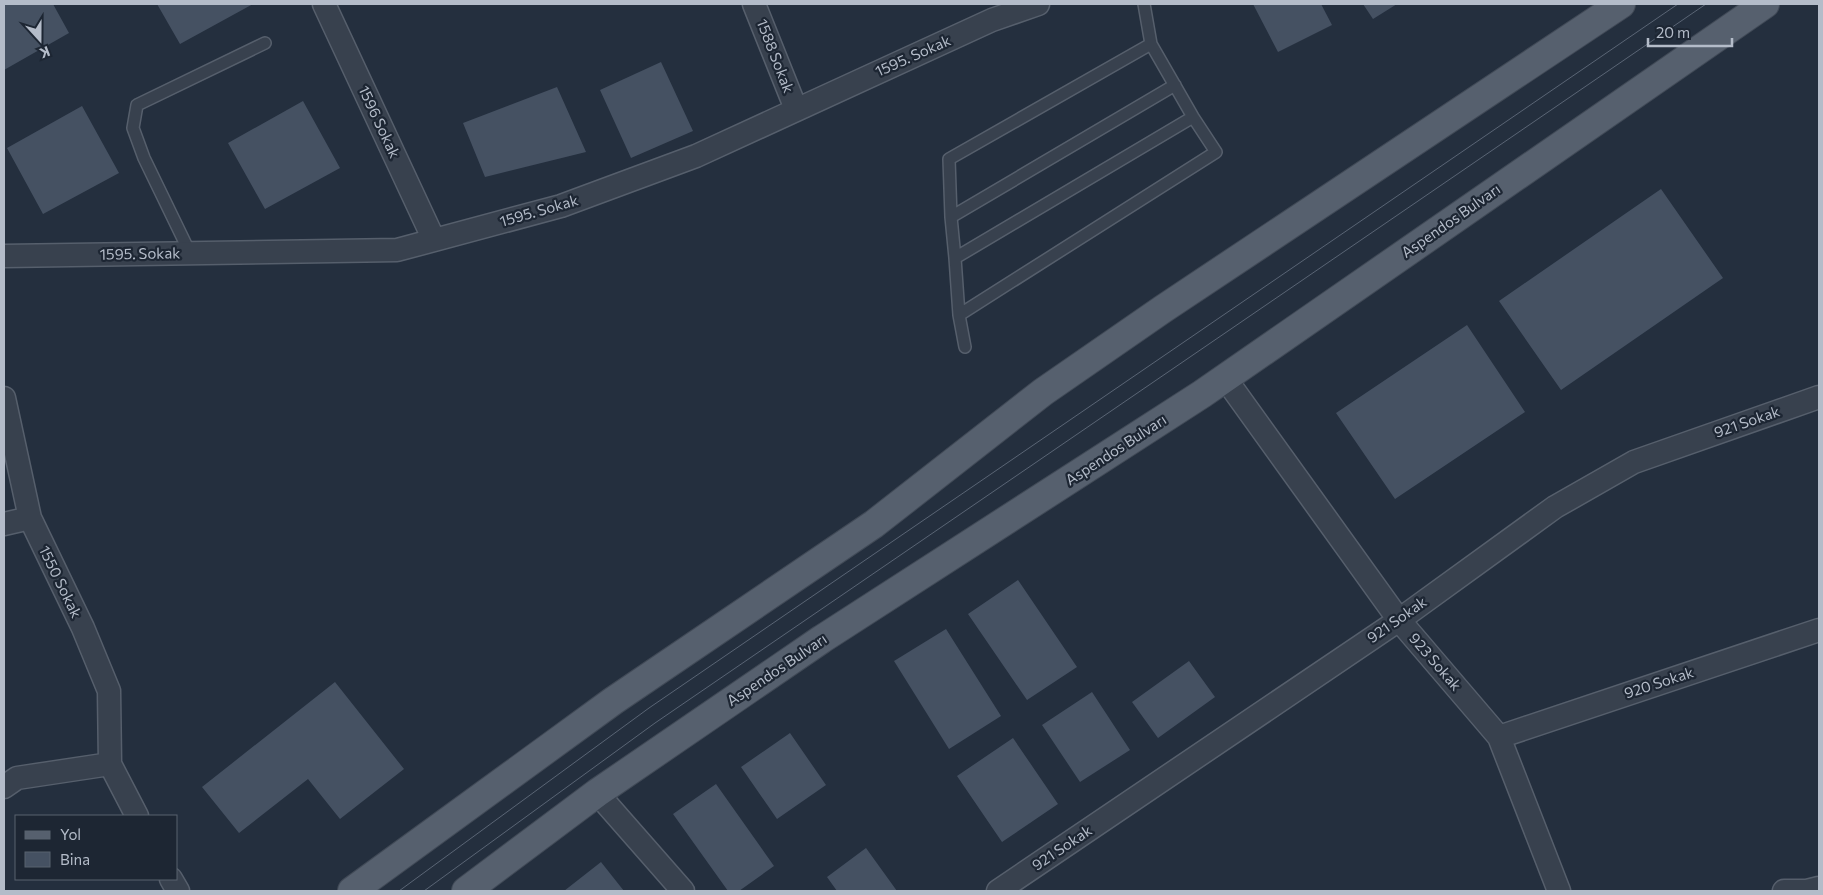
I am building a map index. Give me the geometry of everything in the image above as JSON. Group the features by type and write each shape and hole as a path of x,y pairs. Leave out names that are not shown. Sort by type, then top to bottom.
{"main road":[{"path":"352,891 613,701 874,524 1043,392 1163,309 1622,4"},
{"name":"Aspendos Bulvarı","path":"466,891 597,793 822,639 1226,378 1765,4"}],"street":[{"name":"1596 Sokak","path":"324,4 434,240"},
{"name":"1588 Sokak","path":"754,4 796,109"},
{"name":"1595. Sokak","path":"4,256 397,250 561,206 696,156 992,20 1038,4"},
{"name":"923 Sokak","path":"1226,378 1399,620 1499,737 1559,891"},
{"name":"921 Sokak","path":"998,891 1399,620 1555,507 1634,462 1819,397"},
{"name":"1550 Sokak","path":"4,398 30,518 82,628 109,691 110,764"},
{"path":"4,524 30,518"},
{"name":"920 Sokak","path":"1499,737 1819,630"},
{"path":"4,787 18,778 110,764 136,815"},
{"path":"597,793 683,891"},
{"path":"172,880 178,891"},
{"path":"1784,891 1807,891 1819,888"}],"lane":[{"path":"958,316 1216,152 1193,117 1151,44 1144,4"},
{"path":"190,253 144,158 133,128 138,105 265,43"},
{"path":"965,347 958,316 949,159 1151,44"},
{"path":"951,217 1175,85"},
{"path":"956,258 1193,117"}],"building":[{"path":"4,4 53,4 69,33 4,70"},
{"path":"157,4 253,4 180,44"},
{"path":"1253,4 1321,4 1332,25 1278,52"},
{"path":"1363,4 1397,4 1373,19"},
{"path":"661,62 693,131 631,158 600,90"},
{"path":"557,87 586,152 485,177 463,123"},
{"path":"303,101 340,168 265,209 228,143"},
{"path":"82,106 119,173 43,214 7,148"},
{"path":"1661,189 1723,278 1561,390 1499,301"},
{"path":"1467,325 1525,412 1395,499 1336,413"},
{"path":"1018,580 1077,667 1027,700 968,614"},
{"path":"946,629 1001,716 949,749 894,661"},
{"path":"1189,661 1215,697 1158,738 1132,702"},
{"path":"335,682 404,769 340,819 308,779 239,833 202,787"},
{"path":"1092,692 1130,750 1080,782 1042,725"},
{"path":"790,733 826,785 777,819 741,767"},
{"path":"1013,738 1058,804 1002,842 957,776"},
{"path":"716,784 774,866 739,891 728,891 673,814"},
{"path":"866,848 897,891 837,891 827,877"},
{"path":"601,862 624,891 564,891"}],"tram line":[{"path":"399,891 649,708 1678,4"},
{"path":"424,891 655,723 1706,4"}]}
